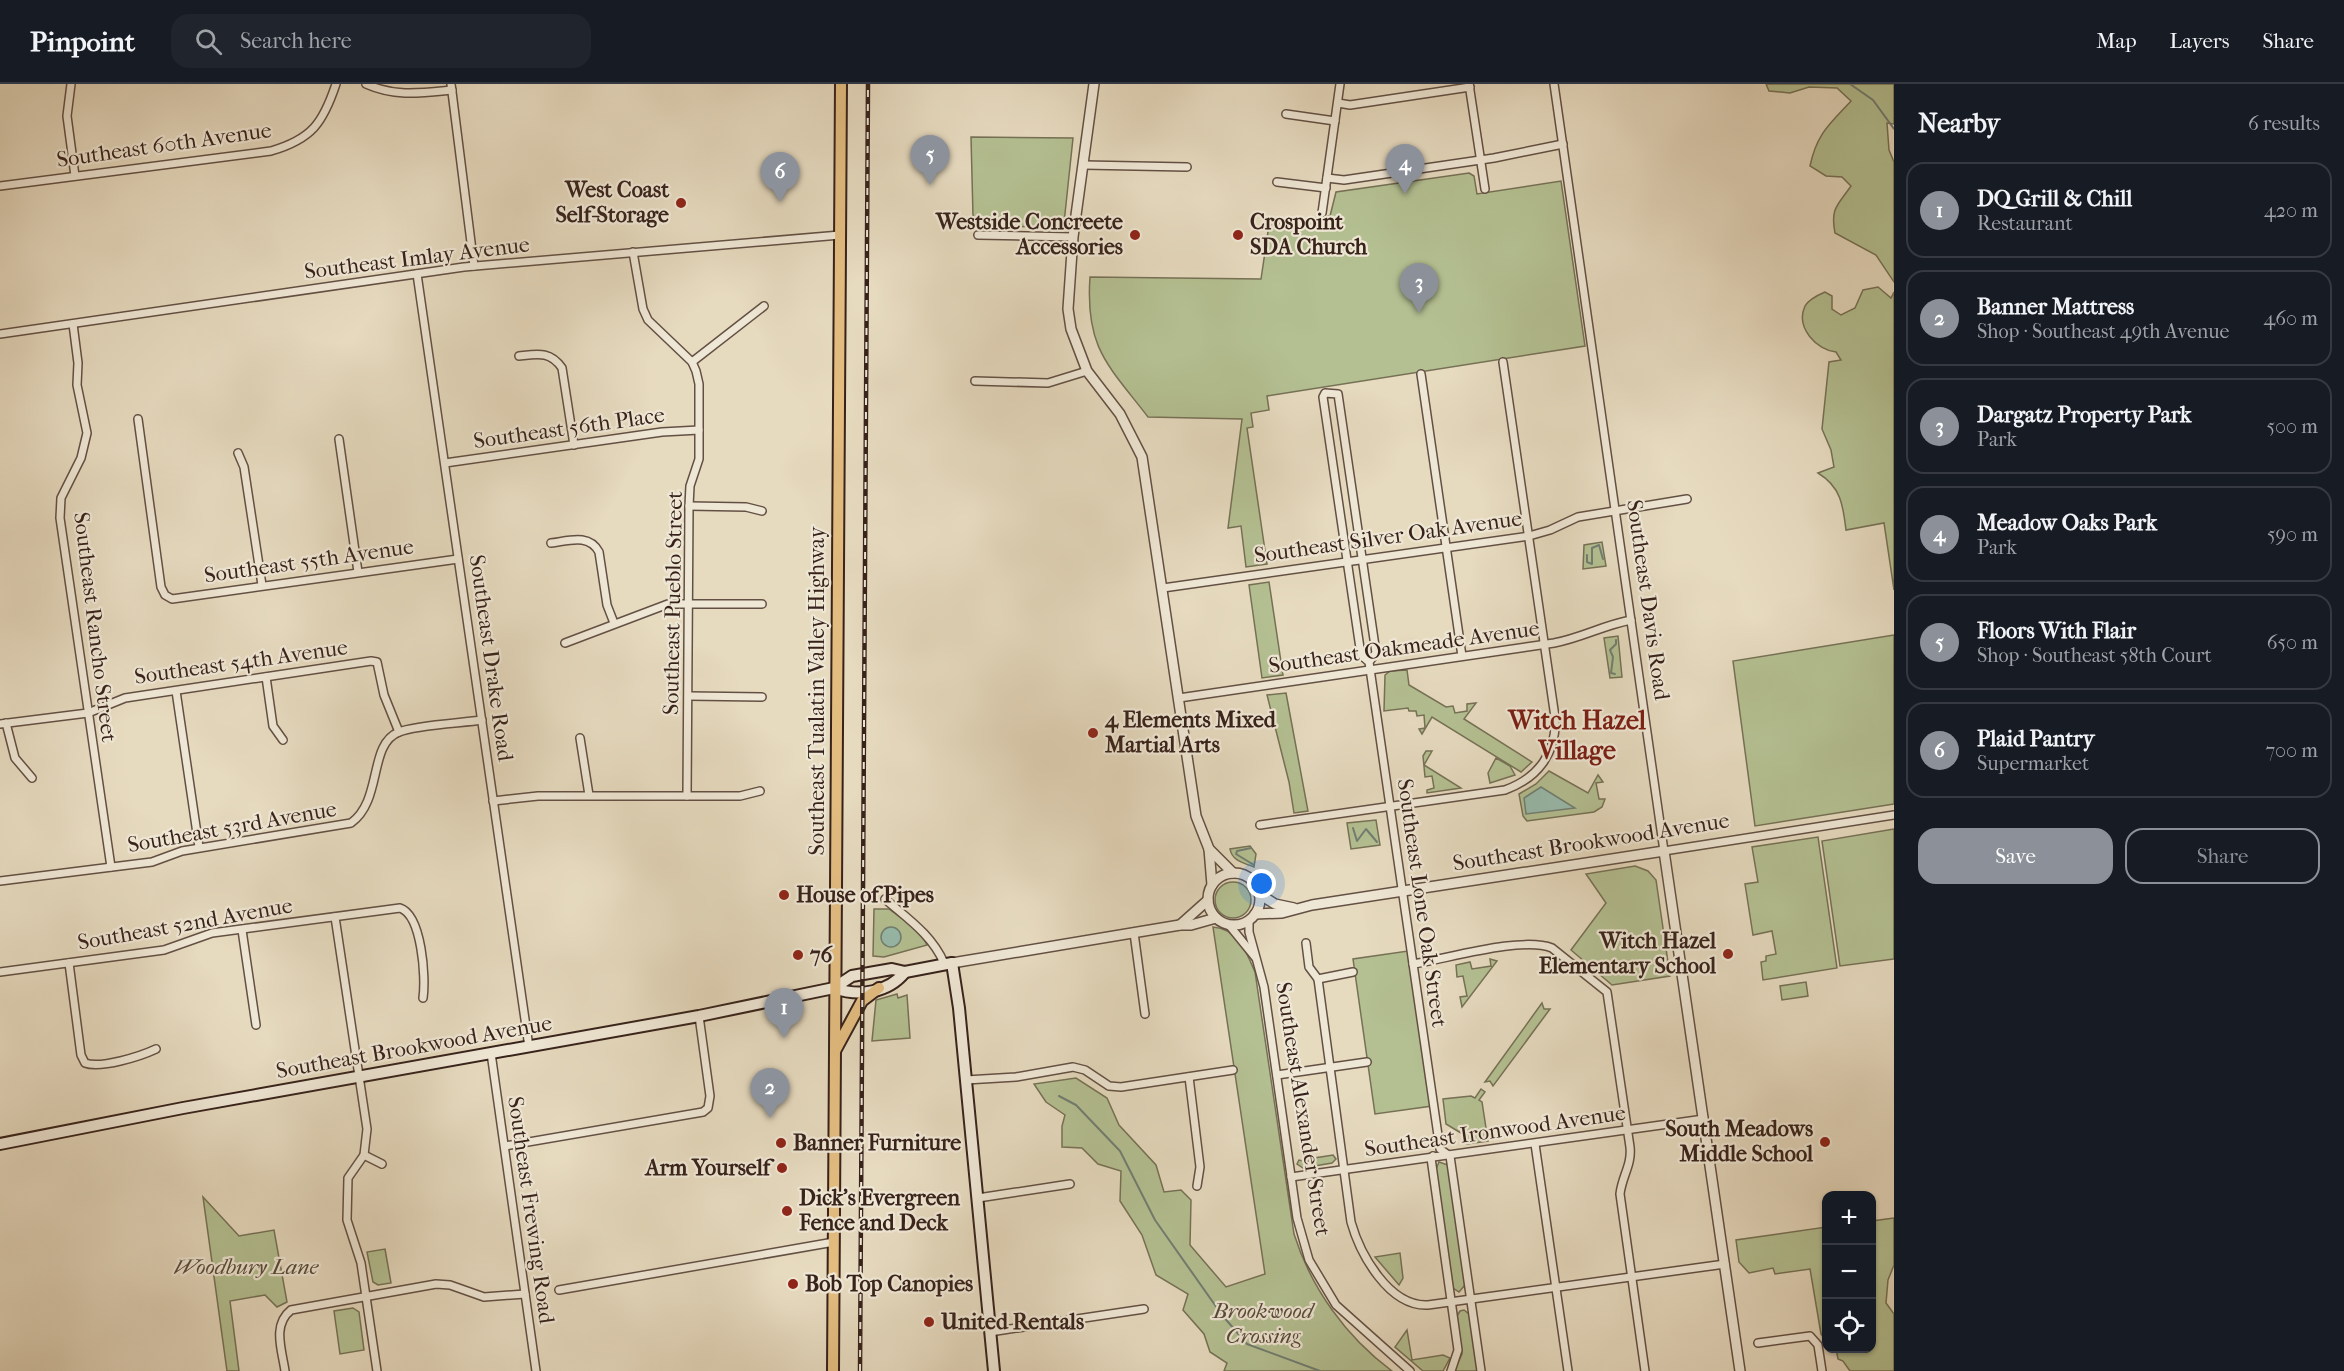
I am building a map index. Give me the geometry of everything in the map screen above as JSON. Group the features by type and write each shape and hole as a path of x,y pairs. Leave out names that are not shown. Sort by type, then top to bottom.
{"main road":[{"name":"Southeast Tualatin Valley Highway","path":"833,1371 841,84"},
{"name":"Southeast Brookwood Avenue","path":"0,1144 699,1016 834,988 852,976 891,969 905,972 948,963"},
{"path":"948,963 966,1080 994,1371"},
{"name":"Southeast Brookwood Avenue","path":"834,988 852,994 879,988 895,983 905,972"},
{"path":"834,1054 862,1001 879,988"}],"street":[{"path":"71,84 67,116 75,176"},
{"name":"Southeast 60th Avenue","path":"0,186 271,151 293,144 313,131 327,111 336,84"},
{"path":"366,84 403,94 451,87 474,266"},
{"path":"1094,84 1073,237 1068,309 1071,329 1087,371 1120,414 1142,457 1196,816 1209,849 1212,885 1208,900 1180,925"},
{"path":"1322,213 1340,84"},
{"name":"Southeast Davis Road","path":"1554,84 1740,1371"},
{"path":"1338,103 1350,105 1469,85 1485,189"},
{"path":"1286,114 1335,121"},
{"path":"1328,178 1344,180 1480,160 1563,144"},
{"path":"1084,165 1187,167"},
{"path":"1278,182 1326,188"},
{"path":"978,235 1073,237"},
{"name":"Southeast Imlay Avenue","path":"0,334 474,266 840,236"},
{"path":"633,252 643,309 648,320 692,362 764,306"},
{"name":"Southeast Drake Road","path":"417,274 529,1047"},
{"name":"Southeast Rancho Street","path":"73,324 78,363 77,385 87,433 81,458 62,498 60,518 111,867"},
{"path":"519,356 546,354 555,359 562,368 574,445"},
{"name":"Southeast Pueblo Street","path":"687,796 689,506 690,486 699,459 699,384 692,362"},
{"path":"1260,825 1505,790 1524,782 1537,772 1550,751 1555,728 1503,362"},
{"path":"975,381 1048,383 1087,371"},
{"path":"1421,374 1462,656"},
{"name":"Southeast Lone Oak Street","path":"1370,666 1376,653 1338,394 1335,391 1325,393 1323,397 1361,655 1370,666 1440,1149"},
{"name":"Southeast 55th Avenue","path":"138,419 161,587 165,595 172,599 459,559"},
{"name":"Southeast 56th Place","path":"445,463 662,432 699,430"},
{"path":"339,439 358,572"},
{"path":"238,453 244,467 262,585"},
{"name":"Southeast Silver Oak Avenue","path":"1163,588 1529,536 1550,530 1572,519 1687,499"},
{"path":"689,506 746,507 762,511"},
{"path":"551,543 582,539 596,546 599,552 607,605 614,623"},
{"path":"565,643 654,607 690,603 762,604"},
{"name":"Southeast Oakmeade Avenue","path":"1179,698 1370,666 1544,644 1572,639 1599,627 1631,620"},
{"name":"Southeast 54th Avenue","path":"32,778 15,758 3,724 87,713 101,709 115,700 377,662 384,695 399,732"},
{"path":"266,677 273,726 284,740"},
{"path":"177,691 199,848"},
{"path":"689,696 762,697"},
{"path":"399,732 482,720"},
{"name":"Southeast 53rd Avenue","path":"0,881 152,862 199,848 351,823 362,815 369,803 381,750 387,741 399,732"},
{"path":"580,738 589,795"},
{"path":"493,801 538,796 740,796 760,791"},
{"name":"Southeast Brookwood Avenue","path":"1252,917 1402,890 1894,815"},
{"path":"1208,900 1216,918 1229,925 1252,917 1259,894 1249,878 1233,873 1209,849"},
{"path":"1212,885 1221,877 1233,873"},
{"name":"Southeast Brookwood Avenue","path":"1259,894 1275,904 1294,908"},
{"path":"885,899 928,936 948,963"},
{"name":"Southeast 52nd Avenue","path":"0,972 164,950 212,933 394,908 410,913 416,925 424,982 423,998"},
{"path":"336,917 367,1129 364,1155 352,1168 346,1189 349,1233 361,1263 376,1371"},
{"name":"Southeast Alexander Street","path":"1252,917 1249,932 1264,987 1300,1233 1309,1260 1320,1282 1336,1305 1410,1371"},
{"name":"Southeast Brookwood Avenue","path":"948,963 1191,925 1216,918"},
{"name":"Southeast Alexander Street","path":"1229,925 1255,957"},
{"path":"242,930 256,1025"},
{"path":"1134,933 1145,1014"},
{"path":"1306,943 1309,967 1318,979 1357,1242 1379,1277 1411,1303 1420,1305 1470,1301 1725,1264"},
{"path":"1413,964 1536,944 1552,948 1607,992 1631,1156 1620,1194 1645,1371"},
{"path":"69,963 81,1055 85,1063 98,1065 139,1056 156,1048"},
{"path":"1318,979 1353,972"},
{"path":"505,1146 703,1112 708,1108 710,1096 699,1016"},
{"name":"Southeast Frewing Road","path":"491,1053 536,1371"},
{"path":"1277,1075 1366,1062"},
{"path":"966,1080 1016,1077 1072,1067 1085,1070 1109,1086 1135,1086 1233,1070"},
{"path":"1189,1077 1200,1167 1197,1186"},
{"name":"Southeast Ironwood Avenue","path":"1291,1177 1704,1119"},
{"path":"1535,1144 1568,1371"},
{"path":"1450,1371 1458,1350 1431,1158 1440,1149 1450,1156 1481,1371"},
{"path":"364,1155 382,1164"},
{"path":"978,1198 1070,1184"},
{"path":"559,1290 834,1242"},
{"path":"285,1371 279,1328 282,1317 291,1310 436,1284 450,1285 484,1297 525,1294"},
{"path":"990,1332 1144,1309"},
{"path":"1758,1343 1810,1336 1818,1345 1822,1371"}],"green space":[{"path":"1766,84 1894,84 1894,124 1887,123 1889,150 1894,162 1894,282 1876,255 1835,233 1834,212 1851,186 1842,177 1826,176 1810,166 1816,145 1821,137 1851,101 1837,88 1809,87 1790,93 1769,91"},
{"path":"971,137 1073,138 1064,223 1056,227 991,226 973,216"},
{"path":"1469,173 1474,176 1477,194 1561,181 1585,346 1267,396 1269,410 1251,413 1253,427 1247,428 1267,564 1246,567 1241,526 1228,528 1242,419 1148,417 1102,354 1091,322 1090,277 1261,279 1269,225 1330,216 1336,192"},
{"path":"1878,287 1891,298 1894,292 1894,590 1884,523 1846,530 1840,497 1832,484 1818,473 1834,467 1831,450 1822,429 1829,362 1841,360 1836,352 1815,342 1805,330 1803,322 1805,306 1819,294 1825,292 1832,296 1832,309 1841,315 1855,308 1863,290"},
{"path":"1602,542 1606,566 1583,569 1584,545"},
{"path":"1269,582 1283,675 1262,678 1249,585"},
{"path":"1894,635 1894,804 1755,826 1733,661"},
{"path":"1618,636 1622,677 1610,678 1604,638"},
{"path":"1407,670 1409,685 1446,707 1453,706 1455,713 1467,711 1467,704 1476,703 1464,719 1532,762 1521,772 1432,717 1422,734 1419,729 1425,728 1424,715 1417,716 1416,711 1409,711 1408,708 1384,711 1385,675 1390,671"},
{"path":"1286,693 1308,811 1294,813 1289,782 1267,695"},
{"path":"1426,751 1432,751 1424,765 1461,788 1427,793 1427,790 1434,788 1432,776 1425,777 1423,756"},
{"path":"1496,758 1510,766 1515,775 1490,783 1488,773"},
{"path":"1549,771 1588,793 1598,775 1603,782 1596,783 1599,799 1605,799 1602,807 1594,812 1527,821 1523,816 1519,794 1536,784"},
{"path":"1376,820 1380,845 1351,849 1347,823"},
{"path":"1894,829 1894,959 1840,966 1822,841"},
{"path":"1818,837 1837,968 1763,980 1761,962 1766,961 1766,956 1776,954 1772,931 1753,935 1745,884 1758,882 1752,847"},
{"path":"1250,846 1256,854 1254,867 1236,859 1230,849"},
{"path":"1635,866 1648,871 1656,880 1670,976 1612,985 1571,950 1606,903 1586,874"},
{"path":"1233,882 1246,887 1251,900 1246,913 1233,918 1220,913 1215,900 1220,887"},
{"path":"874,909 889,909 920,932 927,945 884,957 873,956"},
{"name":"Brookwood Crossing","path":"1213,927 1229,932 1240,942 1255,972 1294,1234 1301,1254 1320,1292 1345,1327 1375,1358 1392,1371 1224,1371 1227,1363 1210,1352 1204,1334 1183,1310 1188,1294 1156,1275 1142,1235 1120,1201 1121,1171 1098,1164 1082,1148 1062,1147 1062,1126 1065,1115 1046,1102 1034,1084 1076,1078 1107,1098 1119,1125 1156,1165 1164,1192 1181,1190 1191,1200 1190,1245 1226,1287 1265,1274"},
{"path":"1408,951 1432,1106 1375,1114 1353,959"},
{"path":"1490,959 1497,961 1462,1007 1460,997 1467,996 1463,976 1457,977 1456,965 1470,962 1472,969 1491,966"},
{"path":"1806,982 1808,996 1782,1000 1780,986"},
{"path":"897,994 898,998 907,995 910,1038 872,1041 876,1000"},
{"path":"1542,1003 1544,1009 1550,1009 1493,1086 1490,1081 1485,1082"},
{"path":"1481,1089 1485,1092 1479,1100 1482,1102 1488,1141 1467,1144 1466,1136 1446,1124 1443,1099 1471,1096 1475,1098"},
{"path":"1333,1155 1336,1159 1332,1163 1303,1168 1297,1164 1299,1160 1308,1162 1308,1159"},
{"path":"1439,1162 1448,1165 1465,1285 1459,1292 1453,1288 1436,1169"},
{"name":"Woodbury Lane","path":"203,1197 239,1236 274,1230 287,1302 277,1307 265,1295 230,1301 239,1371 227,1371"},
{"path":"1894,1218 1894,1265 1888,1280 1886,1303 1894,1314 1894,1371 1850,1371 1843,1361 1838,1359 1837,1353 1876,1353 1876,1220"},
{"path":"1822,1228 1822,1335 1810,1269 1775,1274 1773,1268 1749,1273 1739,1262 1736,1240"},
{"path":"385,1249 391,1283 378,1285 373,1282 367,1252"},
{"path":"1400,1253 1403,1278 1399,1285 1375,1257"},
{"path":"353,1308 359,1312 364,1350 340,1354 334,1311"},
{"path":"1464,1310 1469,1314 1478,1371 1454,1371 1462,1354 1457,1316 1460,1311"},
{"path":"1407,1330 1412,1360 1443,1355 1450,1358 1443,1371 1423,1371 1395,1347"}],"shaded area":[{"path":"1541,787 1575,808 1526,814 1524,798"},
{"path":"887,927 895,927 901,933 901,941 895,947 887,947 881,941 881,933"}],"waterway":[{"path":"1850,84 1873,100 1894,129"},
{"path":"1587,555 1587,562 1592,564 1592,548 1599,545 1603,559"},
{"path":"1615,674 1611,673 1613,657 1610,650 1616,644 1616,640"},
{"path":"1353,828 1357,841 1366,829 1377,842"},
{"path":"1251,848 1237,851 1236,854 1254,865"},
{"path":"1059,1096 1076,1105 1120,1151 1155,1220 1222,1315 1247,1344 1320,1371"}],"railway":[{"path":"860,1371 868,84"}],"place":[{"name":"Floors With Flair","path":"930,185"},
{"name":"Meadow Oaks Park","path":"1405,194"},
{"name":"Plaid Pantry","path":"780,202"},
{"name":"West Coast Self-Storage","path":"681,203"},
{"name":"Westside Concreete Accessories","path":"1135,235"},
{"name":"Crospoint SDA Church","path":"1238,235"},
{"name":"Dargatz Property Park","path":"1419,313"},
{"name":"4 Elements Mixed Martial Arts","path":"1093,733"},
{"name":"House of Pipes","path":"784,895"},
{"name":"Witch Hazel Elementary School","path":"1728,954"},
{"name":"76","path":"798,955"},
{"name":"DQ Grill & Chill","path":"784,1038"},
{"name":"Banner Mattress","path":"770,1118"},
{"name":"South Meadows Middle School","path":"1825,1142"},
{"name":"Banner Furniture","path":"781,1143"},
{"name":"Arm Yourself","path":"782,1168"},
{"name":"Dick's Evergreen Fence and Deck","path":"787,1211"},
{"name":"Bob Top Canopies","path":"793,1284"},
{"name":"United Rentals","path":"929,1322"}],"district":[{"name":"Witch Hazel Village","path":"1577,735"}]}
